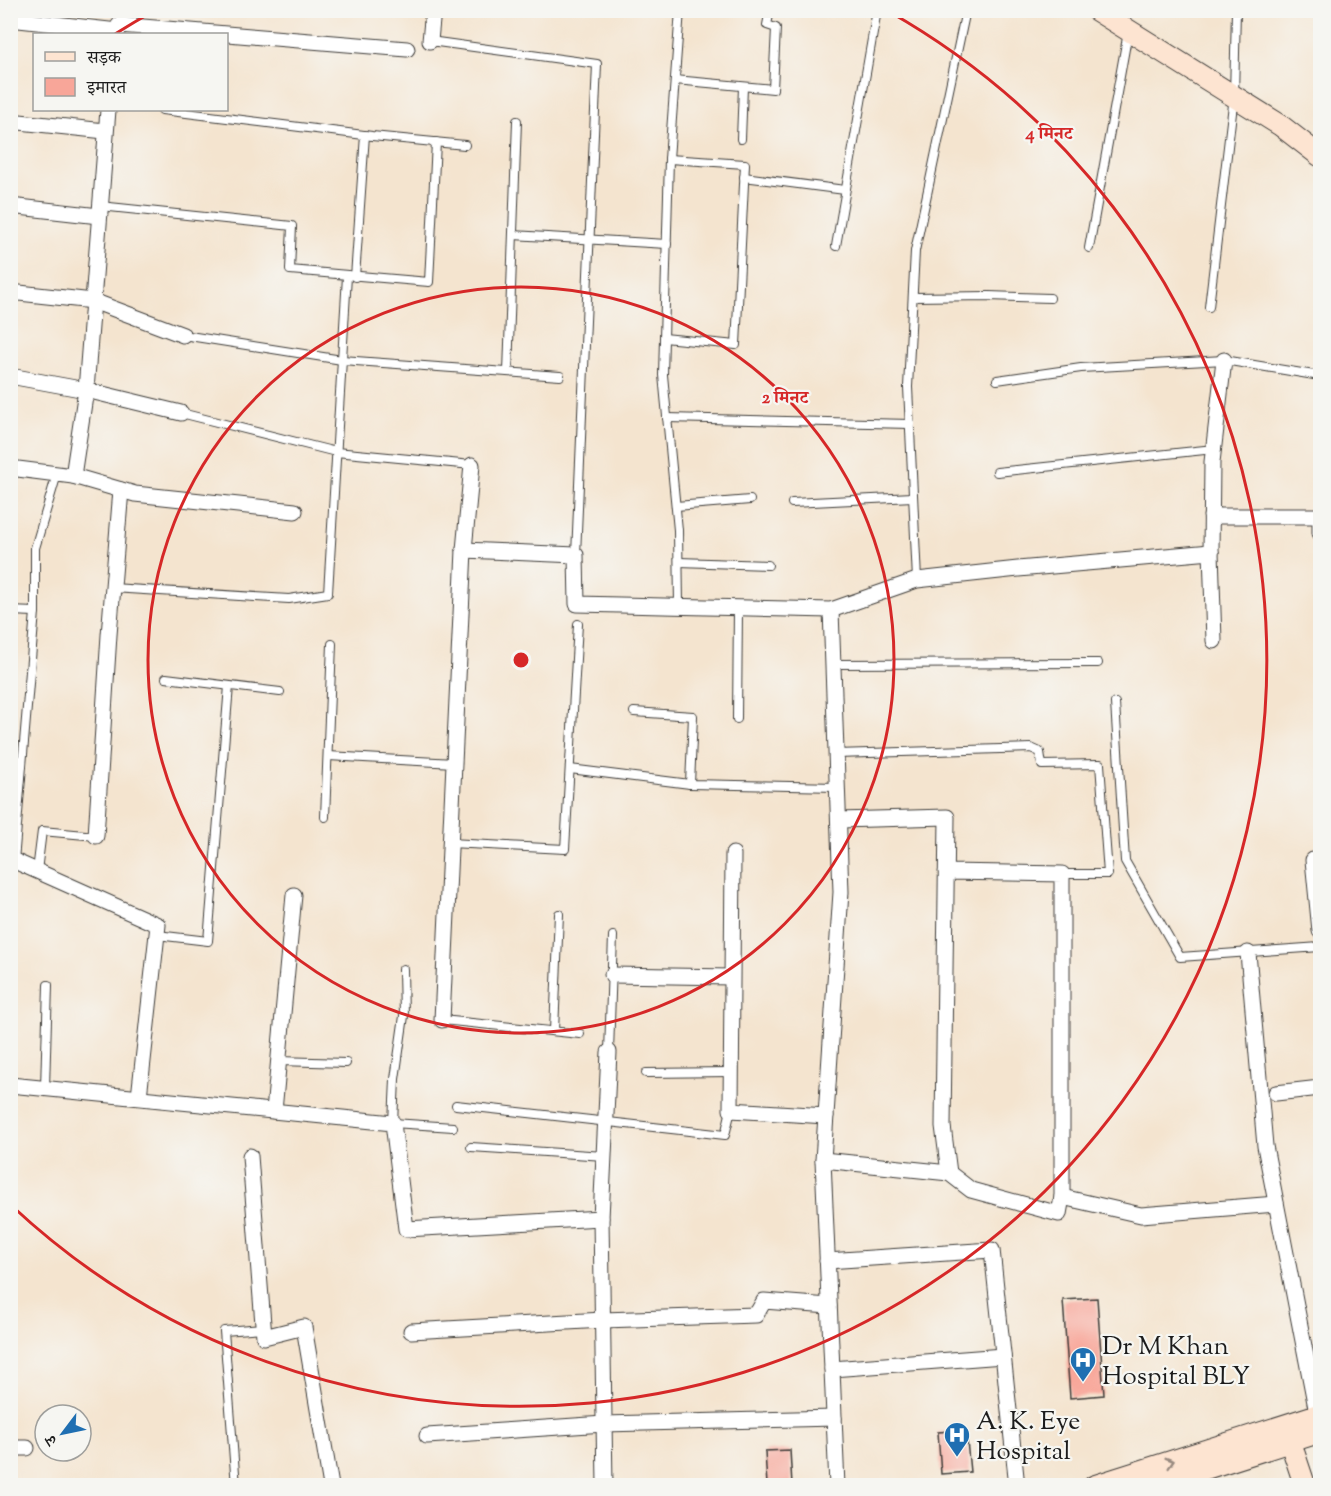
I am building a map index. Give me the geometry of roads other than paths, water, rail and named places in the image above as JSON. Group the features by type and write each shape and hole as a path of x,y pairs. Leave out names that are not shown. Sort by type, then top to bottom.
{"main road":[{"path":"1096,10 1280,125 1320,156"},
{"path":"1151,1485 1186,1480 1290,1441 1319,1420"},
{"path":"1094,1485 1319,1420"},
{"path":"1290,1441 1305,1485"}],"street":[{"path":"430,41 433,10"},
{"path":"10,19 215,33"},
{"path":"228,34 407,49"},
{"path":"65,475 86,390 108,111"},
{"path":"10,121 105,130"},
{"path":"10,206 99,211"},
{"path":"10,292 93,301 183,335"},
{"path":"1214,641 1211,516 1214,449 1224,360"},
{"path":"10,376 86,390 181,412"},
{"path":"442,1020 464,550 472,465"},
{"path":"10,468 65,475 135,494 295,511"},
{"path":"96,836 112,588 121,490"},
{"path":"1211,516 1320,516 1320,533"},
{"path":"464,550 576,555 577,604 831,610 917,580 1211,552"},
{"path":"831,610 841,892 823,1160 837,1485"},
{"path":"839,820 947,817 943,1125 949,1173"},
{"path":"732,854 731,1110 826,1116"},
{"path":"12,860 158,925 139,1097"},
{"path":"1320,860 1313,860 1320,931"},
{"path":"823,1160 949,1173 971,1190 1059,1214 1062,1197 1062,874 946,872"},
{"path":"274,1111 294,895"},
{"path":"1248,953 1265,1146 1319,1420"},
{"path":"612,975 730,977"},
{"path":"605,1485 601,1218 609,1052"},
{"path":"10,1085 393,1123 406,1229 601,1218"},
{"path":"1276,1093 1320,1088"},
{"path":"250,1156 264,1337 304,1328 331,1485"},
{"path":"1062,1197 1141,1215 1276,1204"},
{"path":"827,1261 992,1250 1017,1485"},
{"path":"411,1331 603,1320 756,1316 764,1301 829,1306"},
{"path":"832,1369 1003,1356"},
{"path":"427,1436 604,1424 834,1418"},
{"path":"10,1448 27,1448"}],"lane":[{"path":"679,607 676,506 663,375 669,159 680,10"},
{"path":"675,80 773,89 776,28 767,25 770,10"},
{"path":"836,246 877,10"},
{"path":"917,580 908,387 915,250 966,10"},
{"path":"1209,307 1234,96 1236,10"},
{"path":"1089,248 1128,30"},
{"path":"430,41 597,64 576,555"},
{"path":"741,139 743,87"},
{"path":"170,111 465,145"},
{"path":"508,372 517,121"},
{"path":"112,588 289,599 328,593 342,360 365,135"},
{"path":"99,211 292,226 290,270 429,282 436,142"},
{"path":"664,338 736,345 745,164 669,159"},
{"path":"744,177 845,190"},
{"path":"513,235 667,244"},
{"path":"913,297 1050,298"},
{"path":"183,335 342,360 560,376"},
{"path":"997,380 1081,368 1224,360 1320,376"},
{"path":"181,412 336,452 472,465"},
{"path":"667,418 910,424"},
{"path":"997,472 1214,449"},
{"path":"12,860 35,612 35,548 65,475"},
{"path":"792,503 913,497"},
{"path":"676,506 750,500"},
{"path":"679,562 768,565"},
{"path":"737,719 738,608"},
{"path":"10,611 35,612"},
{"path":"450,843 566,849 578,624"},
{"path":"326,817 332,644"},
{"path":"833,664 1098,663"},
{"path":"166,678 280,692"},
{"path":"157,935 208,941 229,686"},
{"path":"1115,704 1125,861 1180,957 1320,947"},
{"path":"634,712 693,716 690,784"},
{"path":"836,754 1031,748 1040,752 1042,765 1100,764 1108,874 1062,874"},
{"path":"328,756 454,764"},
{"path":"570,770 690,784 837,787"},
{"path":"37,871 42,831 96,836"},
{"path":"554,1031 559,914"},
{"path":"609,1052 613,936"},
{"path":"403,969 404,1016 395,1079 393,1123 453,1127"},
{"path":"45,1088 48,985"},
{"path":"442,1020 580,1034"},
{"path":"279,1061 346,1064"},
{"path":"646,1072 731,1072"},
{"path":"456,1105 725,1135 731,1110"},
{"path":"471,1147 604,1156"},
{"path":"236,1485 224,1331 263,1328"}],"place":[{"name":"Dr M Khan Hospital BLY","path":"1083,1383"},
{"name":"A. K. Eye Hospital","path":"957,1458"}]}
